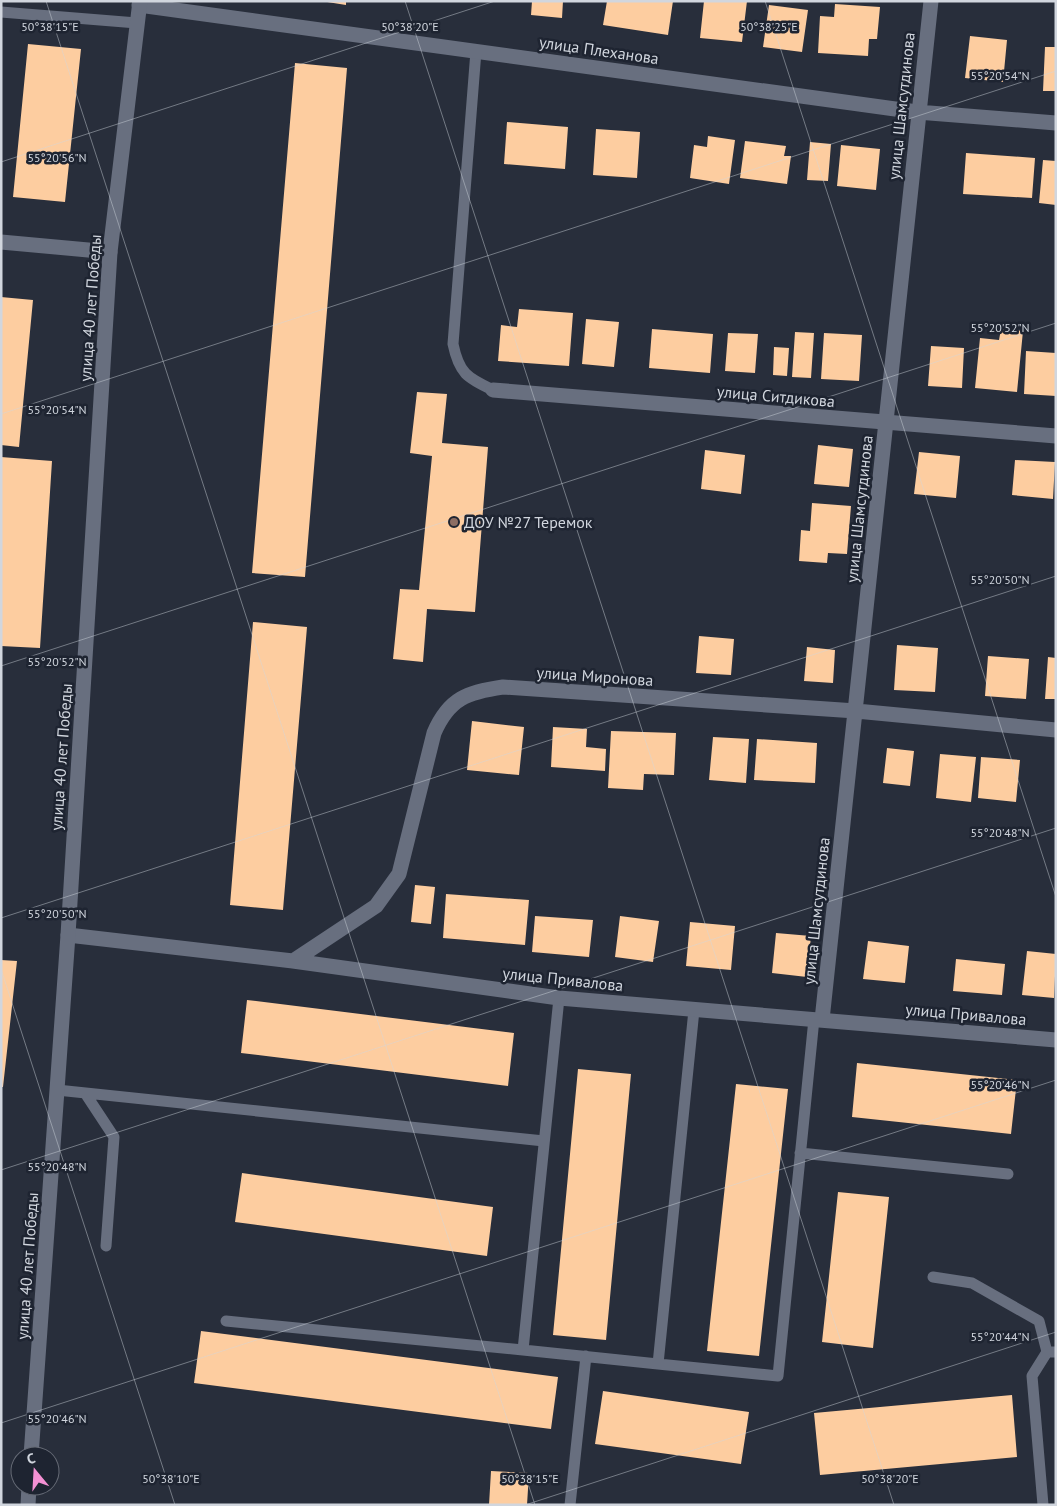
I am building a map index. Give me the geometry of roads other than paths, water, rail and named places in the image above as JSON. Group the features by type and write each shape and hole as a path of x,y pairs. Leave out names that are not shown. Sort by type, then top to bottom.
{"street":[{"name":"улица Шамсутдинова","path":"818,1019 856,711 885,422 931,1"},
{"name":"улица Плеханова","path":"139,3 918,112 1056,123"},
{"name":"улица 40 лет Победы","path":"32,1446 68,935 110,252 139,3"},
{"path":"1,242 110,252"},
{"name":"улица Ситдикова","path":"493,390 1056,436"},
{"name":"улица Миронова","path":"293,961 376,906 399,874 438,724 442,715 456,702 478,690 503,687 856,711 1056,730"},
{"name":"улица Привалова","path":"68,935 293,961 559,998 1056,1040"}],"lane":[{"path":"1,12 137,23"},
{"path":"476,51 453,344 457,363 470,379 493,390"},
{"path":"523,1350 559,998"},
{"path":"658,1364 694,1010"},
{"path":"226,1321 778,1376 800,1153 818,1019"},
{"path":"57,1090 544,1140"},
{"path":"86,1093 114,1137 106,1246"},
{"path":"800,1153 1008,1174"},
{"path":"933,1277 972,1283 1040,1322 1051,1352 1032,1376 1043,1505"},
{"path":"570,1505 586,1356"}],"place":[{"name":"ДОУ №27 Теремок","path":"454,522"}]}
